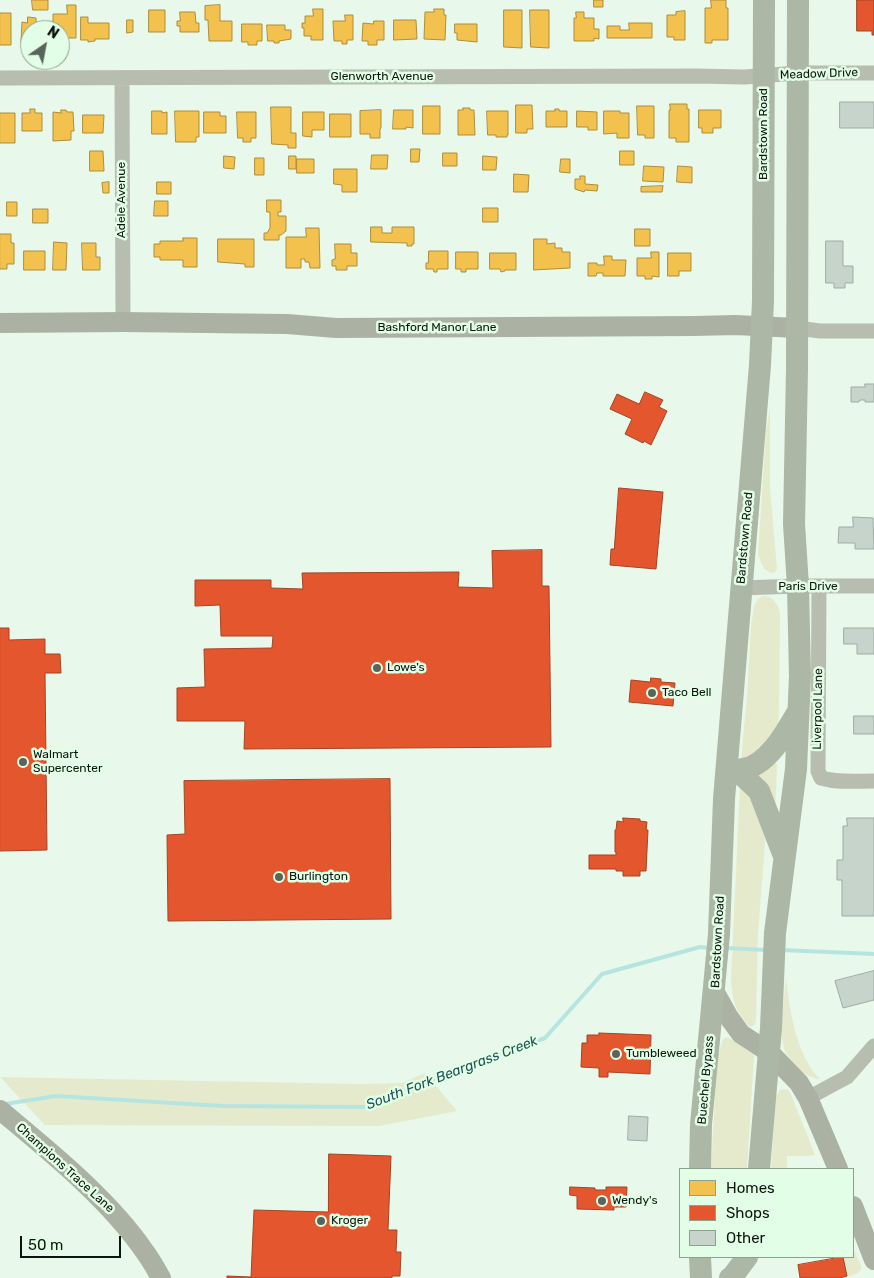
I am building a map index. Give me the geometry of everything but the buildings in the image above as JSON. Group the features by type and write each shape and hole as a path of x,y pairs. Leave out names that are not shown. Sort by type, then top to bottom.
{"main road":[{"name":"Bardstown Road","path":"715,983 727,769 760,375 764,0"},
{"path":"759,1168 770,1053 775,933 796,769 800,676 808,586 794,524 797,328 798,0"},
{"path":"727,769 743,769 756,764 778,745 798,711"},
{"path":"727,769 743,776 759,792 784,858"},
{"name":"Buechel Bypass","path":"700,1168 703,1105 715,983"},
{"path":"700,1258 701,1278"},
{"path":"730,1278 746,1258"},
{"path":"753,1278 754,1258"}],"street":[{"name":"Meadow Drive","path":"764,76 797,73 874,73"},
{"name":"Glenworth Avenue","path":"0,78 695,76 745,78 764,76"},
{"name":"Adele Avenue","path":"122,78 123,322"},
{"name":"Bashford Manor Lane","path":"0,323 287,324 336,328 735,325 820,331 874,331"},
{"name":"Liverpool Lane","path":"808,586 818,772 821,778 828,780 874,781"},
{"name":"Paris Drive","path":"741,588 874,586"},
{"name":"Bardstown Road","path":"715,983 728,1016 741,1034 770,1053 799,1083 808,1098 838,1168"},
{"path":"808,1098 847,1078 874,1046"},
{"name":"Champions Trace Lane","path":"1,1111 80,1180 117,1216 145,1251 161,1278"},
{"path":"854,1209 874,1260"}],"green space":[{"path":"770,408 770,488 777,569 771,573 764,569 758,555 766,431"},
{"path":"763,596 769,597 774,601 780,612 778,724 757,752 741,760 751,627 754,606 758,599"},
{"path":"776,762 777,766 775,815 756,775"},
{"path":"743,782 766,830 758,934 756,1020 754,1025 750,1027 735,1005 731,980 740,784"},
{"path":"786,977 799,1044 809,1065 820,1079 808,1076 802,1072 785,1051 782,1025"},
{"path":"727,1037 754,1055 747,1168 711,1168 717,1059 723,1039"},
{"path":"425,1073 457,1111 379,1126 45,1125 0,1077 359,1084 402,1083"},
{"path":"780,1090 789,1090 815,1155 787,1156 787,1168 771,1168 776,1096"},
{"path":"854,1250 861,1270 847,1277 843,1258 854,1258"}],"waterway":[{"name":"South Fork Beargrass Creek","path":"5,1104 56,1096 223,1106 365,1107 466,1066 545,1038 602,974 700,947 709,948"},
{"name":"South Fork Beargrass Creek","path":"724,948 767,950"},
{"name":"South Fork Beargrass Creek","path":"781,950 874,954"}],"place":[{"name":"Lowe's","path":"377,668"},
{"name":"Taco Bell","path":"652,693"},
{"name":"Walmart Supercenter","path":"23,762"},
{"name":"Burlington","path":"279,877"},
{"name":"Tumbleweed","path":"616,1054"},
{"name":"Wendy's","path":"602,1201"},
{"name":"Kroger","path":"321,1221"}]}
